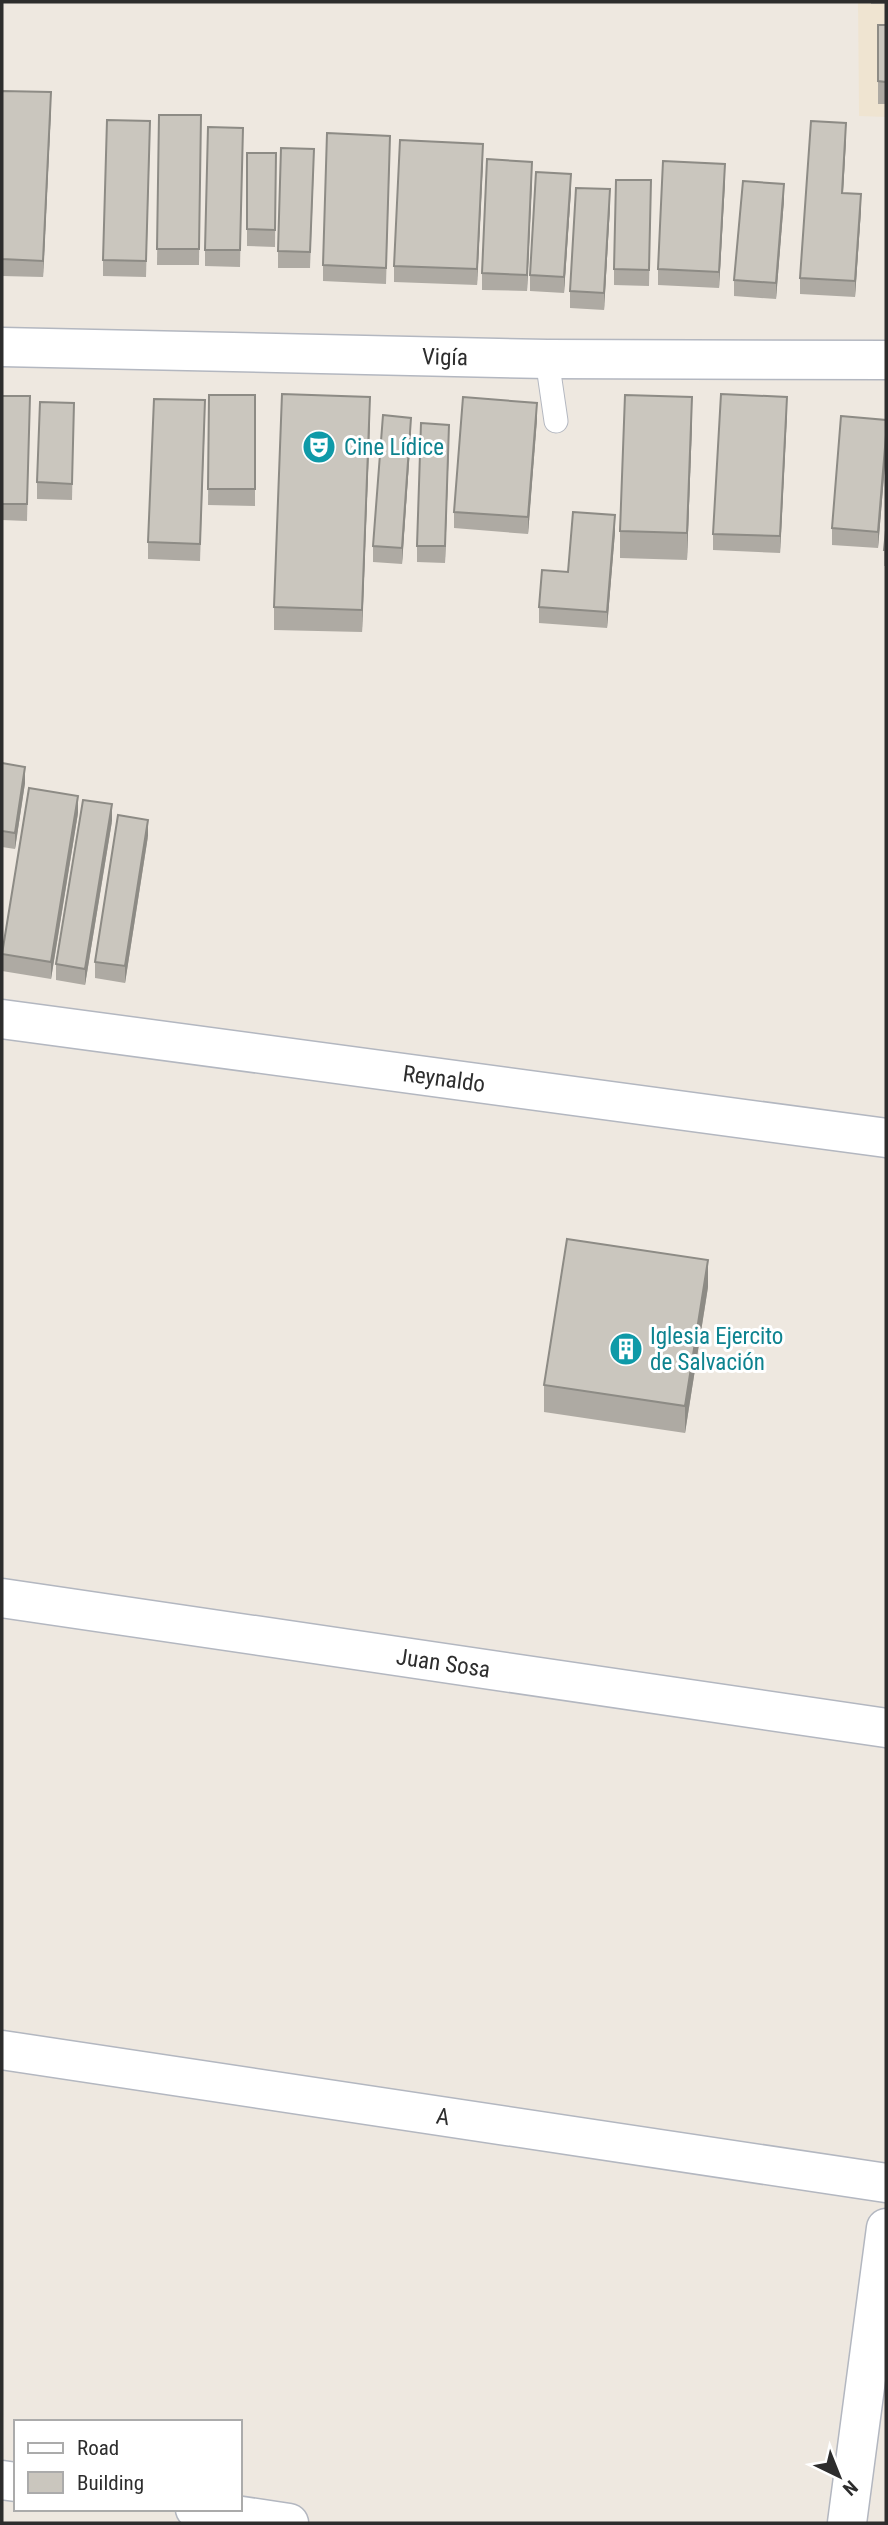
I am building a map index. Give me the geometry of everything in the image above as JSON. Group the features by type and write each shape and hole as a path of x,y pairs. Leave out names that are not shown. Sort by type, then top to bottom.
{"street":[{"name":"Vigía","path":"2,347 547,359 886,359"},
{"name":"Reynaldo","path":"2,1019 886,1138"},
{"name":"Juan Sosa","path":"2,1598 886,1728"},
{"name":"A","path":"2,2050 886,2183"},
{"path":"847,2523 886,2228"},
{"path":"208,2511 289,2523"}],"lane":[{"path":"547,359 556,421"}],"shaded area":[{"path":"858,2 886,2 886,117 859,116"}],"building":[{"path":"878,25 886,25 886,82 878,81"},
{"path":"2,91 51,92 43,261 2,259"},
{"path":"159,115 201,115 199,249 157,249"},
{"path":"107,120 150,121 146,261 103,260"},
{"path":"811,121 846,123 842,193 861,194 855,281 800,278"},
{"path":"208,127 243,128 240,250 205,250"},
{"path":"327,133 390,136 386,268 323,265"},
{"path":"400,140 483,144 477,269 394,266"},
{"path":"281,148 314,149 310,252 278,251"},
{"path":"247,153 276,153 275,230 247,229"},
{"path":"487,159 532,162 527,275 482,273"},
{"path":"663,161 725,164 719,272 658,269"},
{"path":"536,172 571,174 564,277 530,275"},
{"path":"616,180 651,180 649,270 614,269"},
{"path":"743,181 784,184 776,283 734,280"},
{"path":"576,188 610,189 604,293 570,291"},
{"name":"Cine Lídice","path":"282,394 370,397 362,610 274,607"},
{"path":"721,394 787,397 780,536 713,534"},
{"path":"209,395 255,395 255,489 208,489"},
{"path":"625,395 692,397 687,533 620,531"},
{"path":"2,396 30,396 27,504 2,504"},
{"path":"463,397 537,403 528,517 454,512"},
{"path":"154,399 205,400 200,544 148,542"},
{"path":"40,402 74,403 72,484 37,482"},
{"path":"383,415 411,418 402,548 373,546"},
{"path":"841,416 886,420 878,532 832,528"},
{"path":"421,423 449,425 445,546 417,546"},
{"path":"573,512 615,515 607,612 539,607 542,570 568,572"},
{"path":"2,763 25,767 15,833 2,831"},
{"path":"29,788 78,796 51,962 2,954"},
{"path":"83,800 112,804 85,969 56,964"},
{"path":"118,815 148,820 125,966 95,962"},
{"name":"Iglesia Ejercito de Salvación","path":"567,1239 708,1260 685,1406 544,1385"}],"place":[{"name":"Cine Lídice","path":"319,447"},
{"name":"Iglesia Ejercito de Salvación","path":"626,1349"}]}
